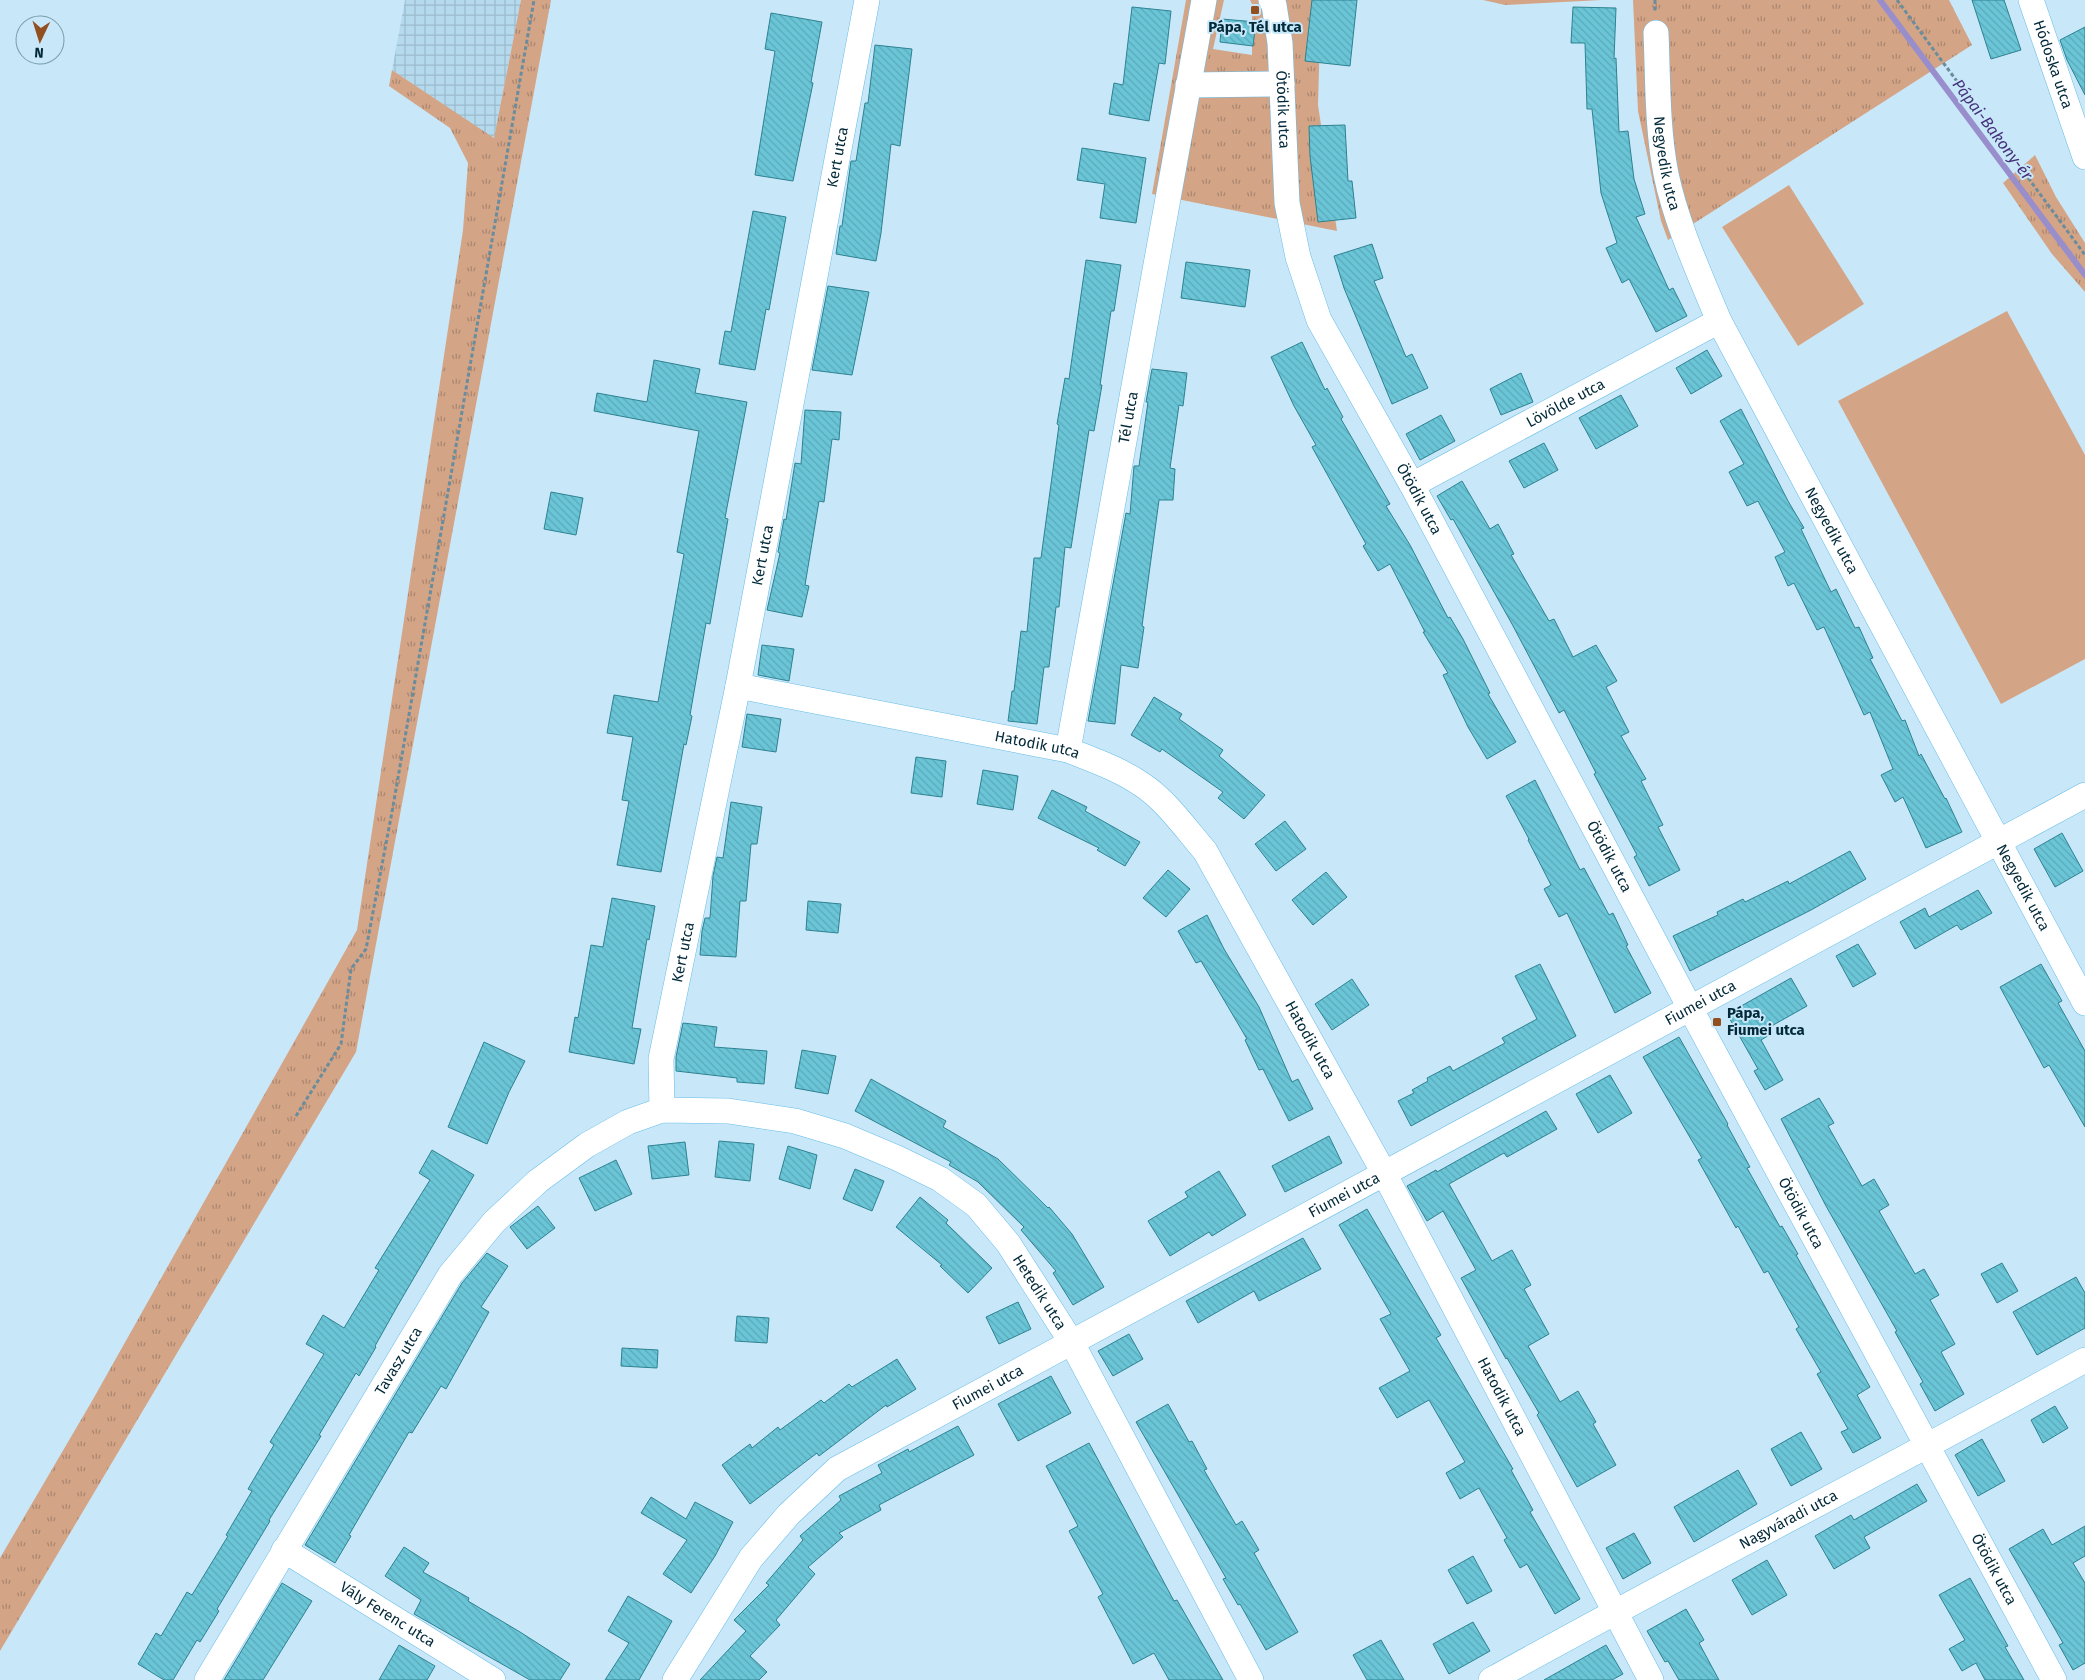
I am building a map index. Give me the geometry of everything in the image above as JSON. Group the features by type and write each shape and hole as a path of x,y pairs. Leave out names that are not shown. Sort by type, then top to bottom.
{"street":[{"name":"Kert utca","path":"662,1110 661,1059 738,686 868,0"},
{"name":"Tél utca","path":"1068,750 1204,0"},
{"name":"Ötödik utca","path":"1271,0 1274,5 1280,44 1287,203 1298,257 1319,320 1412,485 1690,1008 2054,1680"},
{"name":"Hódoska utca","path":"2030,0 2085,157"},
{"name":"Negyedik utca","path":"1656,33 1659,111 1666,174 1687,244 1719,321 2085,1003"},
{"path":"1188,85 1282,84"},
{"name":"Lövölde utca","path":"1412,485 1719,321"},
{"name":"Hatodik utca","path":"738,686 1068,750 1111,767 1143,785 1167,808 1204,851 1384,1173 1651,1680"},
{"name":"Fiumei utca","path":"676,1680 751,1558 789,1514 837,1469 2085,794"},
{"name":"Hetedik utca","path":"662,1110 728,1111 795,1121 845,1136 940,1179 976,1205 1008,1243 1072,1343 1251,1680"},
{"name":"Tavasz utca","path":"207,1680 450,1275 494,1222 538,1181 587,1145 628,1122 662,1110"},
{"name":"Nagyváradi utca","path":"1491,1680 1614,1612 1928,1447 2085,1360"},
{"name":"Vály Ferenc utca","path":"284,1550 493,1680"}],"path":[{"path":"296,1116 341,1044 351,969 366,949 394,802 534,0"},
{"path":"1897,0 2085,255"}],"shaded area":[{"path":"405,0 521,0 494,139 392,70"}],"green space":[{"path":"521,0 551,0 356,1052 0,1651 0,1558 92,1401 357,930 463,230 468,163 450,128 389,86 392,70 494,138"},
{"path":"1186,0 1224,0 1213,49 1252,55 1252,4 1250,0 1321,0 1318,105 1337,231 1152,194"},
{"path":"1483,0 1602,0 1505,5"},
{"path":"1633,0 1949,0 1972,45 1668,240 1661,221 1638,111"},
{"path":"2035,155 2056,197 2085,243 2085,292 2052,254 2003,183"},
{"path":"1789,185 1864,304 1798,346 1722,227"},
{"path":"2007,311 2085,455 2085,659 2001,704 1838,401"}],"building":[{"path":"1312,0 1357,0 1350,66 1305,61"},
{"path":"1972,0 2004,0 2021,50 1991,59"},
{"path":"1132,7 1171,11 1165,64 1159,63 1149,121 1109,114 1114,83 1123,85"},
{"path":"1573,7 1616,8 1614,59 1616,58 1619,132 1628,131 1634,179 1645,214 1636,217 1669,290 1673,288 1687,316 1656,332 1629,279 1622,283 1606,248 1617,243 1601,193 1592,109 1587,109 1585,43 1571,43"},
{"path":"771,13 822,22 811,82 813,83 793,181 755,175 775,51 765,49"},
{"path":"1222,19 1256,22 1253,46 1220,42"},
{"path":"2085,27 2085,95 2067,60 2060,40"},
{"path":"875,45 912,49 900,146 891,144 876,261 836,254 851,161 856,161 865,103 868,103"},
{"path":"1345,125 1348,181 1352,181 1356,218 1318,222 1310,156 1309,126"},
{"path":"1082,148 1146,158 1136,223 1100,218 1105,184 1077,180"},
{"path":"753,211 786,217 769,310 766,309 755,370 719,364 725,331 731,332"},
{"path":"1372,244 1383,278 1374,281 1406,357 1412,354 1428,388 1392,404 1344,288 1334,256"},
{"path":"1086,260 1121,265 1114,311 1111,311 1100,385 1102,385 1094,431 1089,430 1071,548 1065,547 1059,607 1056,607 1049,667 1044,667 1037,724 1008,721 1012,691 1014,691 1021,631 1027,632 1034,558 1041,558 1059,425 1057,424 1065,378 1069,379"},
{"path":"1186,262 1250,270 1245,307 1181,298"},
{"path":"828,286 869,292 852,375 812,370"},
{"path":"1302,342 1325,390 1327,388 1343,417 1341,419 1390,504 1386,506 1410,545 1448,618 1450,617 1463,639 1490,693 1488,694 1516,742 1487,759 1468,727 1443,675 1448,673 1423,632 1425,632 1390,564 1378,571 1363,546 1366,544 1312,447 1316,445 1294,406 1271,357"},
{"path":"1707,350 1722,376 1691,394 1676,368"},
{"path":"654,360 700,369 695,393 747,402 725,518 728,519 710,624 706,623 690,715 692,716 686,745 684,744 661,872 617,865 629,801 622,800 633,737 607,733 614,695 658,702 684,554 677,552 699,431 594,411 597,393 647,402"},
{"path":"1152,369 1187,373 1183,406 1179,405 1170,468 1175,469 1173,500 1159,500 1138,668 1121,665 1115,724 1088,721 1126,513 1130,514 1134,466 1139,466 1148,402 1146,402"},
{"path":"1521,373 1533,402 1501,415 1490,389"},
{"path":"1621,395 1638,426 1596,449 1579,418"},
{"path":"1741,409 1788,501 1804,528 1801,529 1831,592 1836,589 1855,628 1859,627 1873,658 1870,659 1902,721 1905,720 1919,756 1921,754 1946,798 1962,832 1926,848 1903,797 1895,802 1881,775 1893,769 1870,712 1864,715 1824,627 1817,630 1794,583 1788,586 1775,557 1785,552 1758,501 1747,506 1729,472 1744,464 1720,421"},
{"path":"805,410 841,412 839,440 832,439 824,502 819,501 805,585 809,586 802,617 767,610 780,553 778,552 784,519 786,520 795,463 801,464"},
{"path":"1441,415 1455,441 1420,460 1406,434"},
{"path":"1544,443 1558,470 1524,488 1509,461"},
{"path":"1462,481 1490,529 1498,524 1514,554 1511,555 1549,621 1554,619 1573,657 1596,645 1617,681 1606,687 1629,732 1621,736 1646,779 1641,781 1663,825 1658,827 1680,870 1649,886 1634,857 1637,855 1594,774 1596,773 1564,710 1559,713 1453,519 1451,520 1437,496"},
{"path":"551,492 583,498 576,535 544,529"},
{"path":"762,645 794,649 789,681 758,675"},
{"path":"1154,697 1182,714 1179,719 1223,750 1219,756 1265,795 1244,819 1218,798 1223,792 1162,749 1160,752 1131,735"},
{"path":"747,714 781,719 776,752 742,747"},
{"path":"916,757 946,761 942,797 911,793"},
{"path":"983,770 1018,776 1013,810 977,804"},
{"path":"1535,780 1580,870 1584,868 1609,915 1613,913 1628,945 1626,946 1651,993 1615,1013 1567,913 1559,917 1544,889 1551,885 1506,796"},
{"path":"1052,790 1087,807 1085,811 1140,842 1125,866 1097,850 1099,848 1038,818"},
{"path":"731,802 762,807 757,844 751,844 746,901 740,901 736,957 700,955 705,918 710,918 713,876 717,857 723,858"},
{"path":"1285,821 1306,849 1276,871 1255,844"},
{"path":"2062,833 2083,871 2055,887 2034,849"},
{"path":"1850,851 1866,879 1811,910 1690,971 1673,936 1718,915 1717,912 1743,899 1745,902 1788,881 1789,884"},
{"path":"1168,870 1190,889 1166,917 1143,898"},
{"path":"1326,872 1347,897 1313,925 1292,900"},
{"path":"1978,890 1992,913 1961,930 1957,925 1915,949 1900,922 1925,908 1929,917"},
{"path":"612,898 655,906 649,940 647,939 632,1028 641,1029 634,1064 569,1052 575,1017 578,1018 591,945 603,947"},
{"path":"808,901 841,904 838,933 806,930"},
{"path":"1207,915 1224,949 1259,1007 1292,1082 1298,1079 1313,1109 1289,1121 1263,1069 1259,1070 1245,1040 1247,1039 1201,961 1196,963 1178,931"},
{"path":"1858,944 1876,974 1853,987 1836,956"},
{"path":"1540,964 1576,1036 1411,1126 1398,1101 1414,1093 1412,1090 1428,1081 1427,1078 1450,1066 1453,1071 1505,1043 1502,1038 1537,1019 1515,976"},
{"path":"2041,964 2062,1001 2058,1003 2085,1051 2085,1127 2049,1065 2044,1068 2000,987"},
{"path":"1791,978 1807,1006 1768,1028 1771,1034 1761,1040 1783,1080 1765,1090 1754,1071 1758,1069 1727,1014"},
{"path":"1352,979 1369,1005 1332,1030 1315,1004"},
{"path":"683,1023 717,1027 714,1047 767,1051 764,1084 737,1082 737,1078 676,1071 676,1057"},
{"path":"1679,1037 1728,1124 1750,1167 1747,1168 1780,1227 1782,1226 1798,1254 1796,1255 1870,1387 1857,1395 1881,1438 1853,1453 1841,1432 1848,1429 1817,1374 1821,1372 1796,1329 1799,1327 1768,1271 1764,1273 1738,1226 1736,1228 1698,1160 1702,1158 1643,1057"},
{"path":"484,1042 525,1061 509,1092 487,1144 448,1127"},
{"path":"802,1050 836,1056 828,1094 795,1088"},
{"path":"1610,1075 1632,1113 1598,1133 1576,1094"},
{"path":"871,1079 946,1121 943,1127 998,1159 1049,1207 1072,1234 1104,1287 1073,1305 1053,1273 1056,1271 1021,1230 1024,1227 978,1182 949,1165 951,1162 855,1111"},
{"path":"1819,1098 1834,1123 1828,1126 1862,1186 1874,1179 1889,1205 1879,1211 1915,1274 1924,1269 1939,1295 1930,1300 1955,1344 1941,1352 1964,1394 1935,1411 1920,1384 1923,1382 1895,1332 1897,1331 1826,1206 1781,1119"},
{"path":"1546,1111 1557,1129 1507,1157 1504,1153 1449,1184 1492,1261 1512,1250 1531,1285 1524,1289 1549,1334 1528,1346 1560,1402 1578,1391 1596,1422 1593,1424 1616,1465 1577,1487 1537,1415 1539,1413 1506,1359 1461,1278 1476,1270 1443,1211 1427,1221 1407,1186 1436,1170 1437,1172"},
{"path":"1329,1136 1342,1163 1285,1192 1272,1166"},
{"path":"719,1141 754,1144 750,1181 715,1177"},
{"path":"685,1142 689,1175 652,1179 648,1146"},
{"path":"788,1146 817,1155 810,1189 779,1179"},
{"path":"432,1150 474,1175 359,1376 356,1373 319,1435 321,1436 217,1609 219,1611 200,1642 197,1640 173,1680 164,1680 138,1664 156,1633 161,1636 187,1592 192,1595 228,1536 226,1535 252,1491 248,1489 274,1445 270,1442 324,1354 306,1344 323,1315 344,1328 379,1270 375,1268 430,1180 419,1173"},
{"path":"616,1160 632,1194 595,1211 579,1178"},
{"path":"855,1169 884,1181 872,1211 843,1199"},
{"path":"1219,1171 1246,1215 1212,1236 1209,1232 1170,1256 1148,1221 1188,1197 1185,1192"},
{"path":"920,1197 948,1220 946,1223 992,1268 968,1293 940,1266 942,1265 896,1227"},
{"path":"538,1206 555,1228 527,1249 510,1227"},
{"path":"1367,1209 1441,1335 1436,1338 1513,1469 1511,1470 1533,1510 1530,1512 1580,1599 1555,1614 1527,1564 1520,1568 1504,1540 1507,1538 1479,1488 1460,1499 1446,1473 1465,1462 1429,1400 1397,1418 1379,1388 1410,1371 1380,1319 1391,1314 1339,1225"},
{"path":"1303,1238 1321,1269 1259,1301 1254,1291 1198,1323 1186,1301"},
{"path":"487,1253 508,1266 481,1307 489,1312 446,1389 441,1386 412,1433 409,1432 349,1535 351,1536 335,1563 305,1545 462,1283"},
{"path":"2002,1263 2018,1291 1997,1303 1981,1274"},
{"path":"2076,1277 2085,1293 2085,1328 2037,1355 2013,1312"},
{"path":"1018,1302 1031,1329 999,1344 986,1317"},
{"path":"737,1316 769,1318 767,1343 735,1341"},
{"path":"1129,1334 1143,1359 1113,1376 1098,1351"},
{"path":"622,1348 658,1350 657,1368 621,1366"},
{"path":"897,1359 916,1389 887,1407 886,1405 819,1456 817,1453 750,1504 722,1465 750,1444 752,1448 778,1427 780,1430 821,1400 824,1403 849,1384 852,1387"},
{"path":"1051,1376 1071,1413 1018,1441 998,1404"},
{"path":"1168,1404 1189,1442 1192,1441 1207,1469 1204,1470 1236,1525 1242,1521 1259,1550 1254,1553 1298,1632 1266,1650 1240,1604 1238,1605 1223,1579 1226,1578 1136,1422"},
{"path":"2055,1406 2068,1428 2043,1443 2031,1420"},
{"path":"958,1426 974,1455 879,1505 881,1510 839,1533 843,1537 808,1567 815,1574 776,1620 780,1625 750,1656 767,1672 759,1680 700,1680 746,1631 734,1620 769,1585 766,1583 803,1540 800,1536 841,1500 839,1496 882,1473 878,1465 908,1449 909,1452"},
{"path":"1801,1432 1822,1469 1791,1486 1771,1449"},
{"path":"1982,1439 2005,1481 1978,1496 1955,1455"},
{"path":"1089,1443 1174,1601 1177,1600 1223,1680 1169,1680 1154,1653 1133,1664 1098,1597 1103,1594 1069,1531 1078,1526 1046,1466"},
{"path":"1738,1470 1757,1504 1694,1542 1674,1507"},
{"path":"1917,1484 1927,1501 1864,1537 1870,1548 1834,1569 1815,1536 1851,1515 1854,1520"},
{"path":"651,1497 686,1519 695,1502 733,1522 715,1556 691,1593 663,1574 687,1540 641,1513"},
{"path":"2085,1526 2085,1556 2073,1563 2085,1583 2085,1663 2073,1670 2059,1645 2063,1643 2009,1549 2043,1529 2052,1545"},
{"path":"1634,1533 1651,1563 1623,1579 1606,1548"},
{"path":"404,1547 429,1563 423,1572 469,1598 468,1601 570,1664 560,1680 530,1680 414,1614 421,1600 385,1576"},
{"path":"1473,1556 1492,1591 1467,1604 1448,1570"},
{"path":"1767,1560 1787,1595 1752,1615 1732,1580"},
{"path":"1970,1578 2008,1646 2005,1647 2024,1680 1985,1680 1976,1663 1962,1671 1949,1649 1965,1640 1939,1595"},
{"path":"282,1583 312,1601 263,1680 224,1680"},
{"path":"628,1596 672,1621 639,1680 605,1680 629,1643 608,1631"},
{"path":"1686,1609 1704,1640 1699,1643 1719,1680 1679,1680 1668,1661 1665,1662 1647,1631"},
{"path":"1473,1622 1490,1651 1449,1674 1433,1644"},
{"path":"1381,1640 1404,1680 1367,1680 1353,1655"},
{"path":"399,1645 435,1666 427,1680 379,1680"},
{"path":"1606,1645 1623,1674 1612,1680 1544,1680"}],"waterway":[{"name":"Pápai-Bakony-ér","path":"1880,0 2085,275"}],"place":[{"name":"Pápa, Tél utca","path":"1255,10"},
{"name":"Pápa, Fiumei utca","path":"1717,1022"}]}
